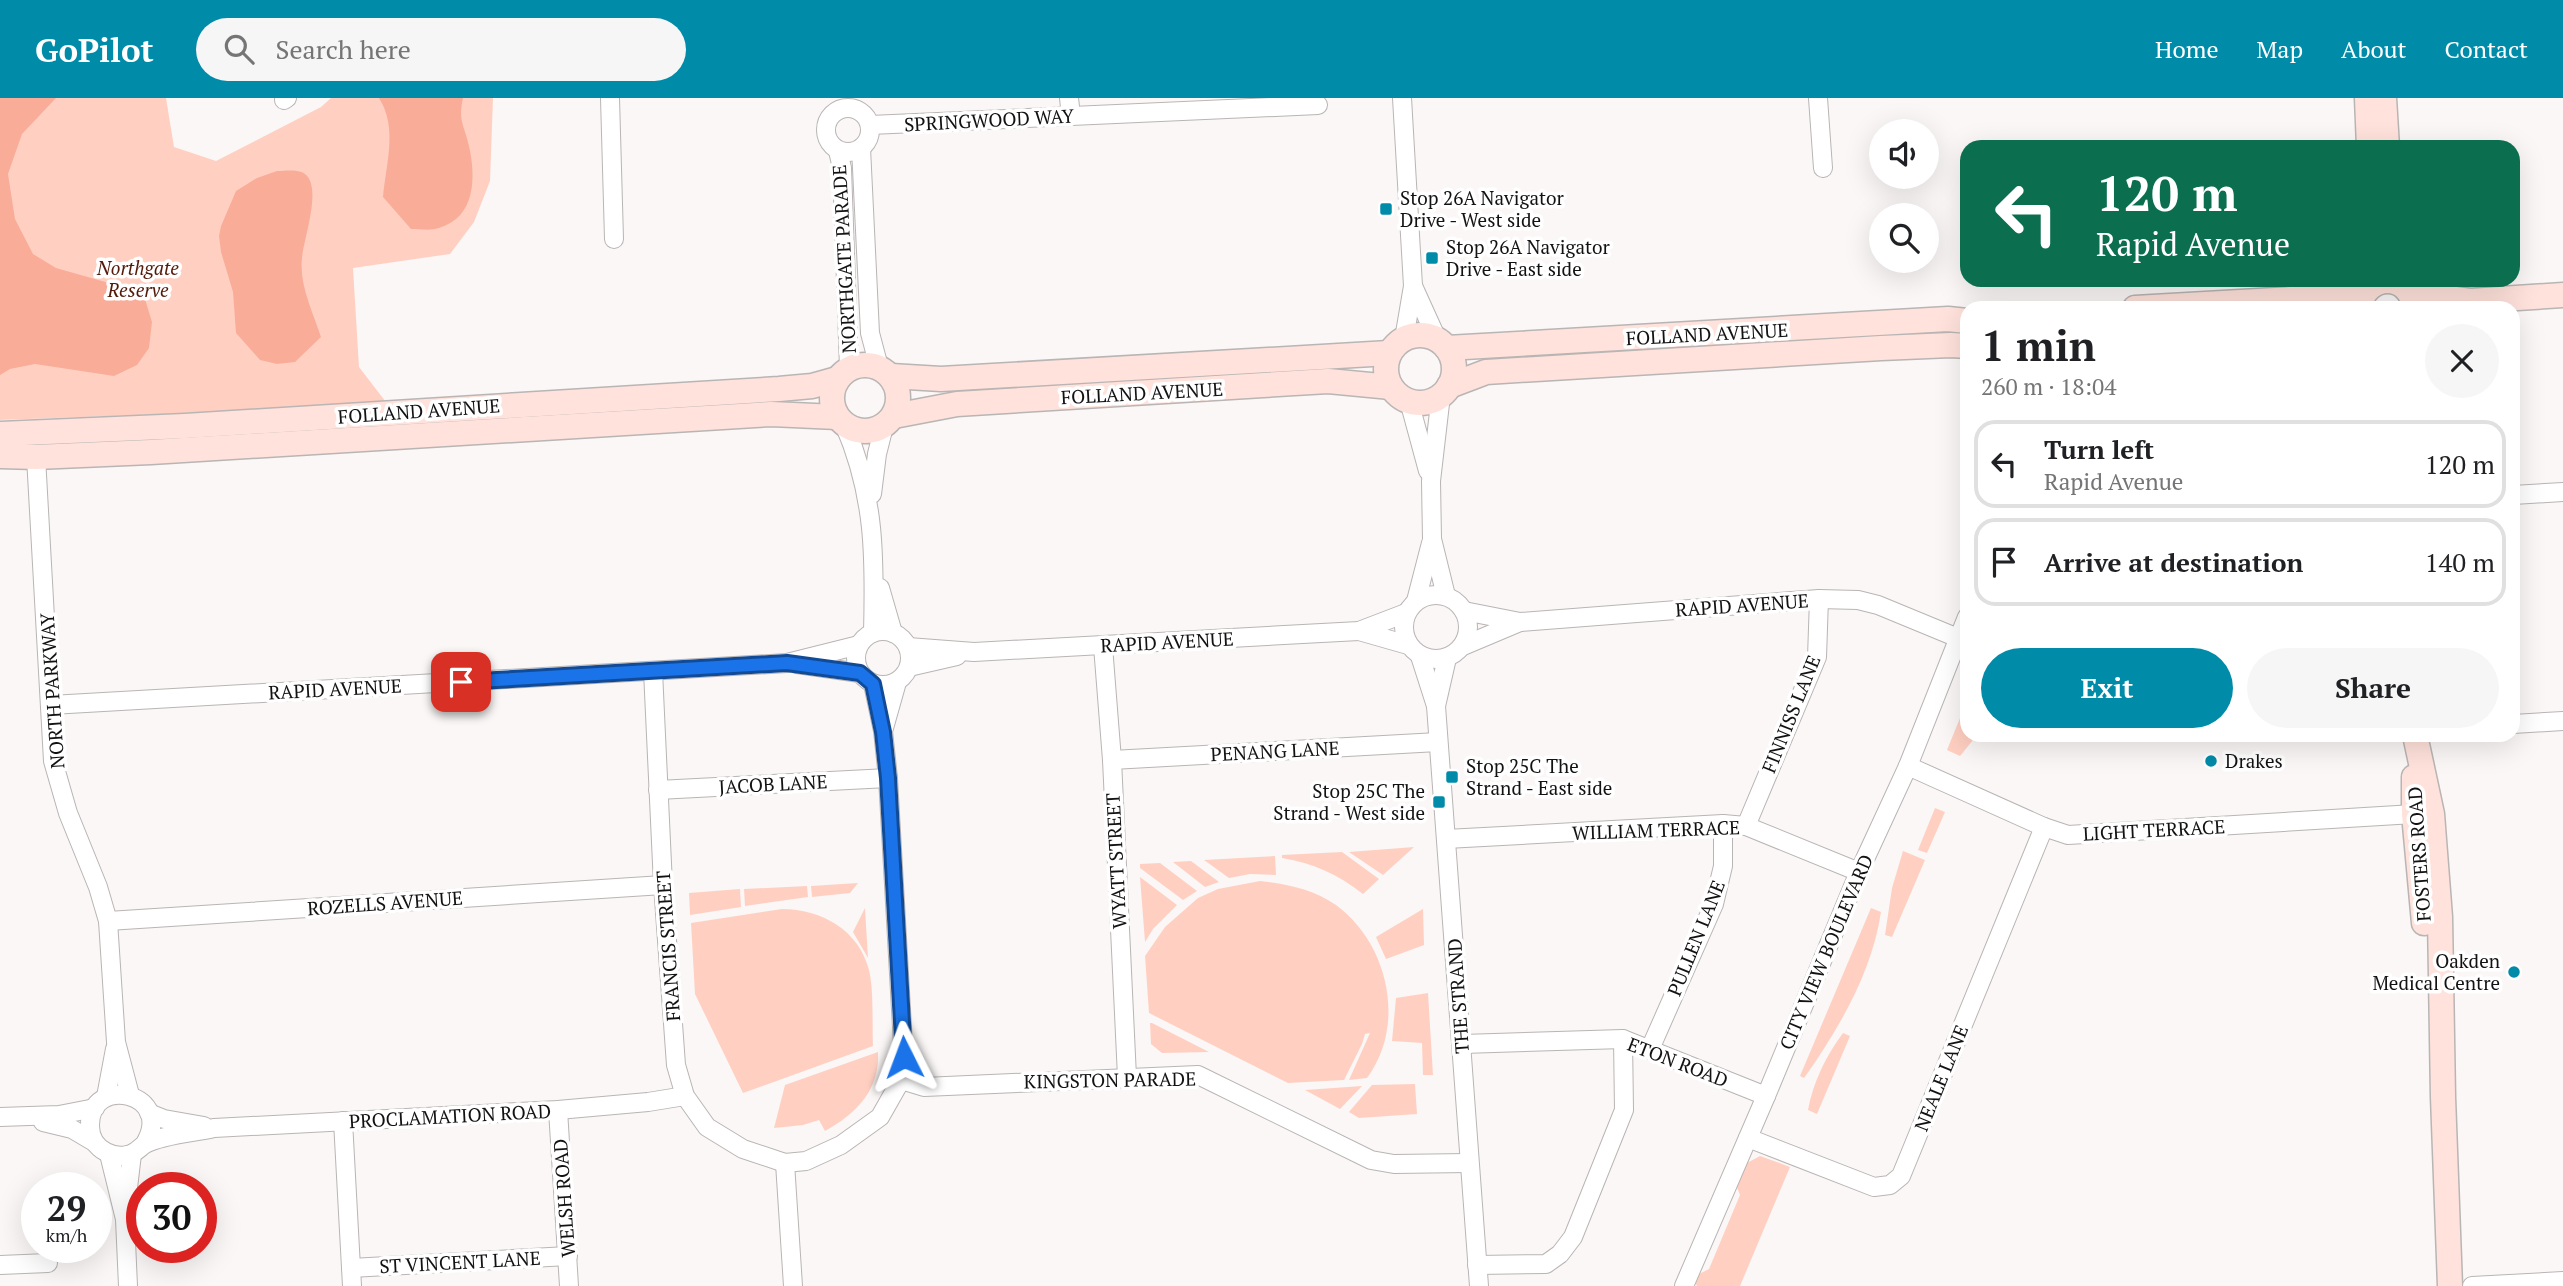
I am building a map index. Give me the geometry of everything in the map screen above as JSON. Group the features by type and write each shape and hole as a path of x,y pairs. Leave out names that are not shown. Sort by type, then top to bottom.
{"street":[{"path":"610,98 614,239"},
{"path":"1402,98 1413,286 1397,346 1386,365 1386,376 1400,394 1431,481"},
{"path":"1818,98 1823,168"},
{"path":"2367,98 2369,140"},
{"path":"2384,98 2386,140"},
{"name":"SPRINGWOOD WAY","path":"861,111 1280,102 1318,105"},
{"path":"835,105 861,111 869,138 861,148 850,153 838,151 826,136 827,123 835,105"},
{"name":"NORTHGATE PARADE","path":"861,148 870,333 885,372"},
{"name":"NORTHGATE PARADE","path":"838,151 842,168 843,374"},
{"path":"1413,286 1453,360 1454,373 1445,390 1431,481 1432,539 1446,596"},
{"path":"2238,301 2384,291 2438,301"},
{"path":"2501,301 2563,295"},
{"name":"FOLLAND AVENUE","path":"1442,344 1960,320"},
{"path":"1397,346 1421,335 1442,344"},
{"name":"FOLLAND AVENUE","path":"885,372 941,379 1397,346"},
{"name":"FOLLAND AVENUE","path":"1445,390 1486,372 1960,346"},
{"path":"870,508 877,454 899,403 898,388 885,372 864,364 843,374 831,398 858,455 870,508 875,571 873,633"},
{"name":"FOLLAND AVENUE","path":"0,434 185,426 779,389 812,386 843,374"},
{"name":"FOLLAND AVENUE","path":"889,421 957,404 1328,382 1400,394"},
{"path":"1400,394 1431,401 1445,390"},
{"name":"FOLLAND AVENUE","path":"0,456 36,457 771,414 841,420"},
{"path":"841,420 857,430 871,431 889,421"},
{"name":"NORTH PARKWAY","path":"36,457 54,761 68,813 98,887 108,921 116,1042 130,1095"},
{"path":"2520,495 2563,492"},
{"path":"1411,607 1425,596 1446,596 1460,605 1468,628 1463,646 1447,658 1438,660 1414,650 1404,635 1403,623 1411,607 1432,539"},
{"path":"875,571 893,633"},
{"name":"RAPID AVENUE","path":"1464,611 1520,622 1819,600 1858,600 1878,605 1958,638"},
{"name":"FINNISS LANE","path":"1746,825 1817,657 1819,600"},
{"name":"RAPID AVENUE","path":"908,647 974,652 1359,631 1411,607"},
{"name":"RAPID AVENUE","path":"1463,646 1520,622"},
{"path":"793,1286 785,1163 806,1161 841,1145 880,1117 901,1080 904,1045 888,778 883,732 856,654 859,645 873,633 883,631 902,638 911,657 909,667 897,682 883,732"},
{"name":"RAPID AVENUE","path":"1359,631 1414,650"},
{"name":"CITY VIEW BOULEVARD","path":"1684,1286 1859,872 1908,766 1960,633"},
{"name":"RAPID AVENUE","path":"51,705 787,663 859,645"},
{"name":"WYATT STREET","path":"1103,646 1112,760 1127,1077"},
{"name":"THE STRAND","path":"1414,650 1436,706"},
{"name":"RAPID AVENUE","path":"909,667 974,652"},
{"name":"THE STRAND","path":"1447,658 1436,706 1479,1286"},
{"name":"RAPID AVENUE","path":"787,663 866,678"},
{"name":"FRANCIS STREET","path":"653,671 663,885 676,1065 685,1096 707,1127 743,1150 785,1163"},
{"path":"866,678 889,685 897,682"},
{"path":"2520,724 2563,721"},
{"name":"PENANG LANE","path":"1112,760 1438,742"},
{"name":"FOSTERS ROAD","path":"2414,742 2414,814 2443,1097"},
{"name":"FOSTERS ROAD","path":"2416,742 2432,814 2440,917 2450,1286"},
{"name":"LIGHT TERRACE","path":"1908,766 2044,827 2068,835 2414,814"},
{"name":"JACOB LANE","path":"658,790 888,778"},
{"name":"PULLEN LANE","path":"1650,1049 1714,904 1723,866 1723,824"},
{"name":"WILLIAM TERRACE","path":"1446,839 1746,825 1859,872"},
{"name":"NEALE LANE","path":"1748,1138 1874,1187 1890,1185 1901,1176 2044,827"},
{"name":"ROZELLS AVENUE","path":"108,921 663,885"},
{"path":"1477,1265 1546,1264 1560,1254 1573,1237 1624,1110 1623,1040"},
{"name":"ETON ROAD","path":"1462,1044 1623,1040 1766,1096"},
{"name":"NORTH PARKWAY","path":"100,1102 116,1042"},
{"name":"KINGSTON PARADE","path":"901,1080 923,1087 1198,1075 1371,1160 1394,1164 1468,1163"},
{"path":"7,1117 59,1115 100,1102 114,1094 130,1095 138,1099 149,1113 151,1130 138,1149 125,1219"},
{"name":"PROCLAMATION ROAD","path":"138,1149 214,1128 558,1110 685,1096"},
{"path":"94,1142 89,1125 100,1102"},
{"name":"WELSH ROAD","path":"558,1110 569,1286"},
{"name":"PROCLAMATION ROAD","path":"149,1113 164,1119 214,1128"},
{"path":"7,1117 64,1126 94,1142 108,1154 120,1156 138,1149"},
{"path":"343,1121 352,1277"},
{"path":"108,1154 125,1219 128,1286"},
{"name":"ST VINCENT LANE","path":"352,1277 568,1256"},
{"path":"0,1265 32,1263"},
{"path":"2472,1286 2563,1281"}],"green space":[{"name":"Northgate Reserve","path":"0,98 166,98 174,147 216,161 321,107 331,98 493,98 490,181 474,222 450,254 353,268 359,367 389,406 0,420"},
{"path":"1960,718 1960,742 1971,742 1960,756 1947,750"},
{"path":"1935,808 1945,812 1927,853 1918,850"},
{"path":"1414,847 1383,875 1349,852"},
{"path":"1903,851 1925,860 1892,937 1885,935 1892,888"},
{"path":"1342,852 1379,879 1363,894 1325,871 1282,858 1282,855"},
{"path":"1275,856 1276,875 1250,874 1229,878 1204,860"},
{"path":"1191,861 1219,882 1205,887 1173,862"},
{"path":"1160,863 1197,891 1183,900 1140,868 1140,864"},
{"path":"1140,877 1177,905 1153,929 1145,942"},
{"path":"1260,881 1300,888 1327,899 1354,921 1368,940 1379,962 1386,986 1388,1010 1386,1034 1379,1057 1367,1078 1349,1080 1370,1033 1365,1034 1344,1080 1288,1083 1149,1013 1145,956 1165,927 1198,898 1218,889"},
{"path":"858,883 850,893 812,897 811,886"},
{"path":"807,886 808,897 745,906 744,889"},
{"path":"740,889 741,907 690,915 689,893"},
{"path":"865,908 868,958 853,932"},
{"path":"1871,908 1881,912 1877,934 1862,978 1830,1040 1804,1078 1800,1076"},
{"path":"782,909 811,913 824,918 836,924 857,944 871,978 873,1046 743,1093 695,994 691,923"},
{"path":"1423,909 1424,945 1386,959 1376,937"},
{"path":"1428,993 1433,1075 1423,1075 1422,1043 1392,1041 1396,998"},
{"path":"1150,1023 1209,1052 1162,1053 1151,1044"},
{"path":"1843,1033 1850,1036 1817,1114 1808,1110 1813,1089 1826,1060"},
{"path":"878,1052 878,1066 870,1089 847,1117 825,1131 819,1120 803,1125 774,1128 785,1085"},
{"path":"1415,1084 1417,1114 1359,1118 1349,1112 1372,1085"},
{"path":"1362,1086 1340,1109 1305,1090"},
{"path":"1760,1156 1790,1167 1740,1286 1697,1286 1695,1282 1699,1274 1709,1269 1740,1195 1736,1185 1745,1164"}],"shaded area":[{"path":"0,98 56,98 22,134 8,174 15,219 33,254 56,268 116,285 145,299 152,322 149,348 137,365 114,376 35,364 10,369 0,375"},
{"path":"379,98 463,98 461,117 471,158 472,183 467,205 451,223 436,229 411,229 383,197 389,134 385,110"},
{"path":"277,171 302,172 311,185 312,205 302,268 307,298 321,337 295,362 277,364 260,360 236,333 233,292 219,236 236,191 257,178"}],"place":[{"name":"Stop 26A Navigator Drive - West side","path":"1386,209"},
{"name":"Stop 26A Navigator Drive - East side","path":"1432,258"},
{"name":"Drakes","path":"2211,761"},
{"name":"Stop 25C The Strand - East side","path":"1452,777"},
{"name":"Stop 25C The Strand - West side","path":"1439,802"},
{"name":"Oakden Medical Centre","path":"2514,972"}],"route":[{"path":"461,682 787,663 860,673 873,684 883,732 888,778 904,1057"}]}
